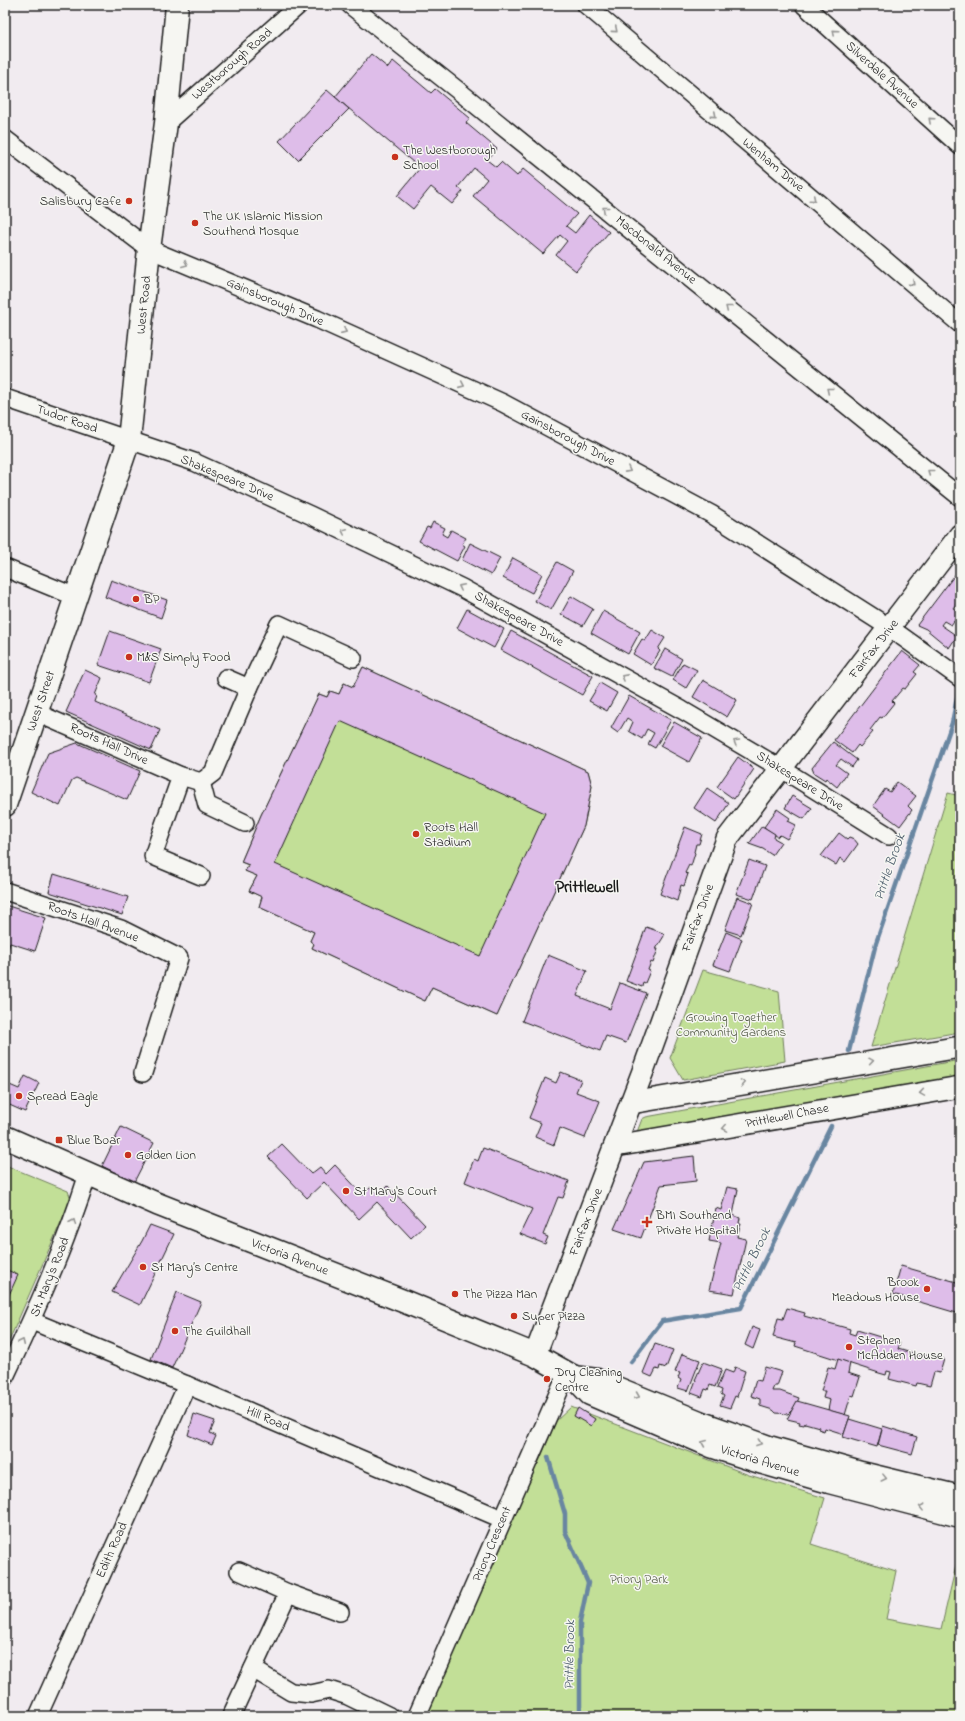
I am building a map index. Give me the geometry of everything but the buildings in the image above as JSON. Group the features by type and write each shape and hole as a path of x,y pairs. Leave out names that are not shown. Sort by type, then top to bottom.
{"main road":[{"name":"West Road","path":"76,597 129,440 150,249 166,122 177,5"},
{"name":"West Street","path":"5,805 76,597"},
{"name":"Victoria Avenue","path":"5,1137 183,1214 535,1355 570,1375 590,1394 711,1446 822,1480 960,1516"},
{"name":"Victoria Avenue","path":"570,1375 597,1380 769,1447 861,1473 960,1497"}],"street":[{"name":"Westborough Road","path":"166,122 299,5"},
{"name":"Macdonald Avenue","path":"350,5 460,92 960,497"},
{"name":"Wenham Drive","path":"586,5 960,324"},
{"name":"Silverdale Avenue","path":"804,5 960,146"},
{"name":"Gainsborough Drive","path":"5,139 150,249 317,319 503,403 711,514 890,628 960,678"},
{"name":"Tudor Road","path":"5,398 129,440"},
{"name":"Shakespeare Drive","path":"129,440 194,462 310,515 462,588 682,710 782,769 889,836"},
{"name":"Fairfax Drive","path":"535,1355 644,1071 727,839 960,535"},
{"path":"5,568 76,597"},
{"path":"245,823 207,805 202,782 213,774 249,688 279,624 353,658"},
{"path":"226,678 249,688"},
{"name":"Roots Hall Drive","path":"37,713 181,776 202,782"},
{"path":"181,776 153,856 201,876"},
{"name":"Roots Hall Avenue","path":"5,891 121,929 179,958 143,1073"},
{"path":"631,1103 960,1047"},
{"path":"644,1071 653,1090 664,1097"},
{"name":"Prittlewell Chase","path":"615,1146 960,1087"},
{"name":"St. Mary's Road","path":"5,1377 32,1321 76,1215 88,1174"},
{"name":"Hill Road","path":"32,1321 502,1519"},
{"name":"Priory Crescent","path":"417,1716 502,1519 570,1375"},
{"name":"Edith Road","path":"38,1716 187,1385"},
{"path":"239,1571 288,1593 340,1612"},
{"path":"231,1716 288,1593"},
{"path":"253,1670 291,1692 311,1694 329,1690 348,1696 389,1716"}],"green space":[{"name":"Roots Hall Stadium","path":"363,667 588,771 592,786 584,826 497,1016 432,987 425,1001 312,948 314,944 310,941 314,932 259,907 262,897 249,891 257,876 245,871 248,865 241,862 261,815 319,694 327,697 330,691 339,694 344,683 353,687"},
{"path":"948,793 960,796 960,1032 871,1047"},
{"name":"Growing Together Community Gardens","path":"703,970 779,991 785,1061 683,1080 670,1058"},
{"path":"960,1060 960,1082 637,1132 642,1119 646,1117"},
{"path":"5,1165 68,1191 71,1199 5,1350"},
{"name":"Priory Park","path":"571,1407 749,1475 825,1498 811,1544 896,1571 886,1619 941,1629 960,1549 960,1716 425,1716 536,1457 538,1464 556,1421"}],"waterway":[{"name":"Prittle Brook","path":"849,1051 876,943 952,723 958,693"},
{"name":"Prittle Brook","path":"631,1362 662,1321 741,1308 831,1126"},
{"name":"Prittle Brook","path":"548,1457 565,1514 565,1531 588,1583 580,1622 580,1716"}],"place":[{"name":"The Westborough School","path":"395,157"},
{"name":"Salisbury Cafe","path":"129,201"},
{"name":"The UK Islamic Mission Southend Mosque","path":"195,223"},
{"name":"BP","path":"136,599"},
{"name":"M&S Simply Food","path":"129,657"},
{"name":"Roots Hall Stadium","path":"416,834"},
{"name":"Spread Eagle","path":"19,1096"},
{"name":"Blue Boar","path":"59,1140"},
{"name":"Golden Lion","path":"128,1155"},
{"name":"St Mary's Court","path":"346,1191"},
{"name":"BMI Southend Private Hospital","path":"647,1222"},
{"name":"St Mary’s Centre","path":"143,1267"},
{"name":"Brook Meadows House","path":"927,1289"},
{"name":"The Pizza Man","path":"455,1294"},
{"name":"Super Pizza","path":"514,1316"},
{"name":"The Guildhall","path":"175,1331"},
{"name":"Stephen McAdden House","path":"849,1347"},
{"name":"Dry Cleaning Centre","path":"547,1379"}],"district":[{"name":"Prittlewell","path":"587,887"}]}
